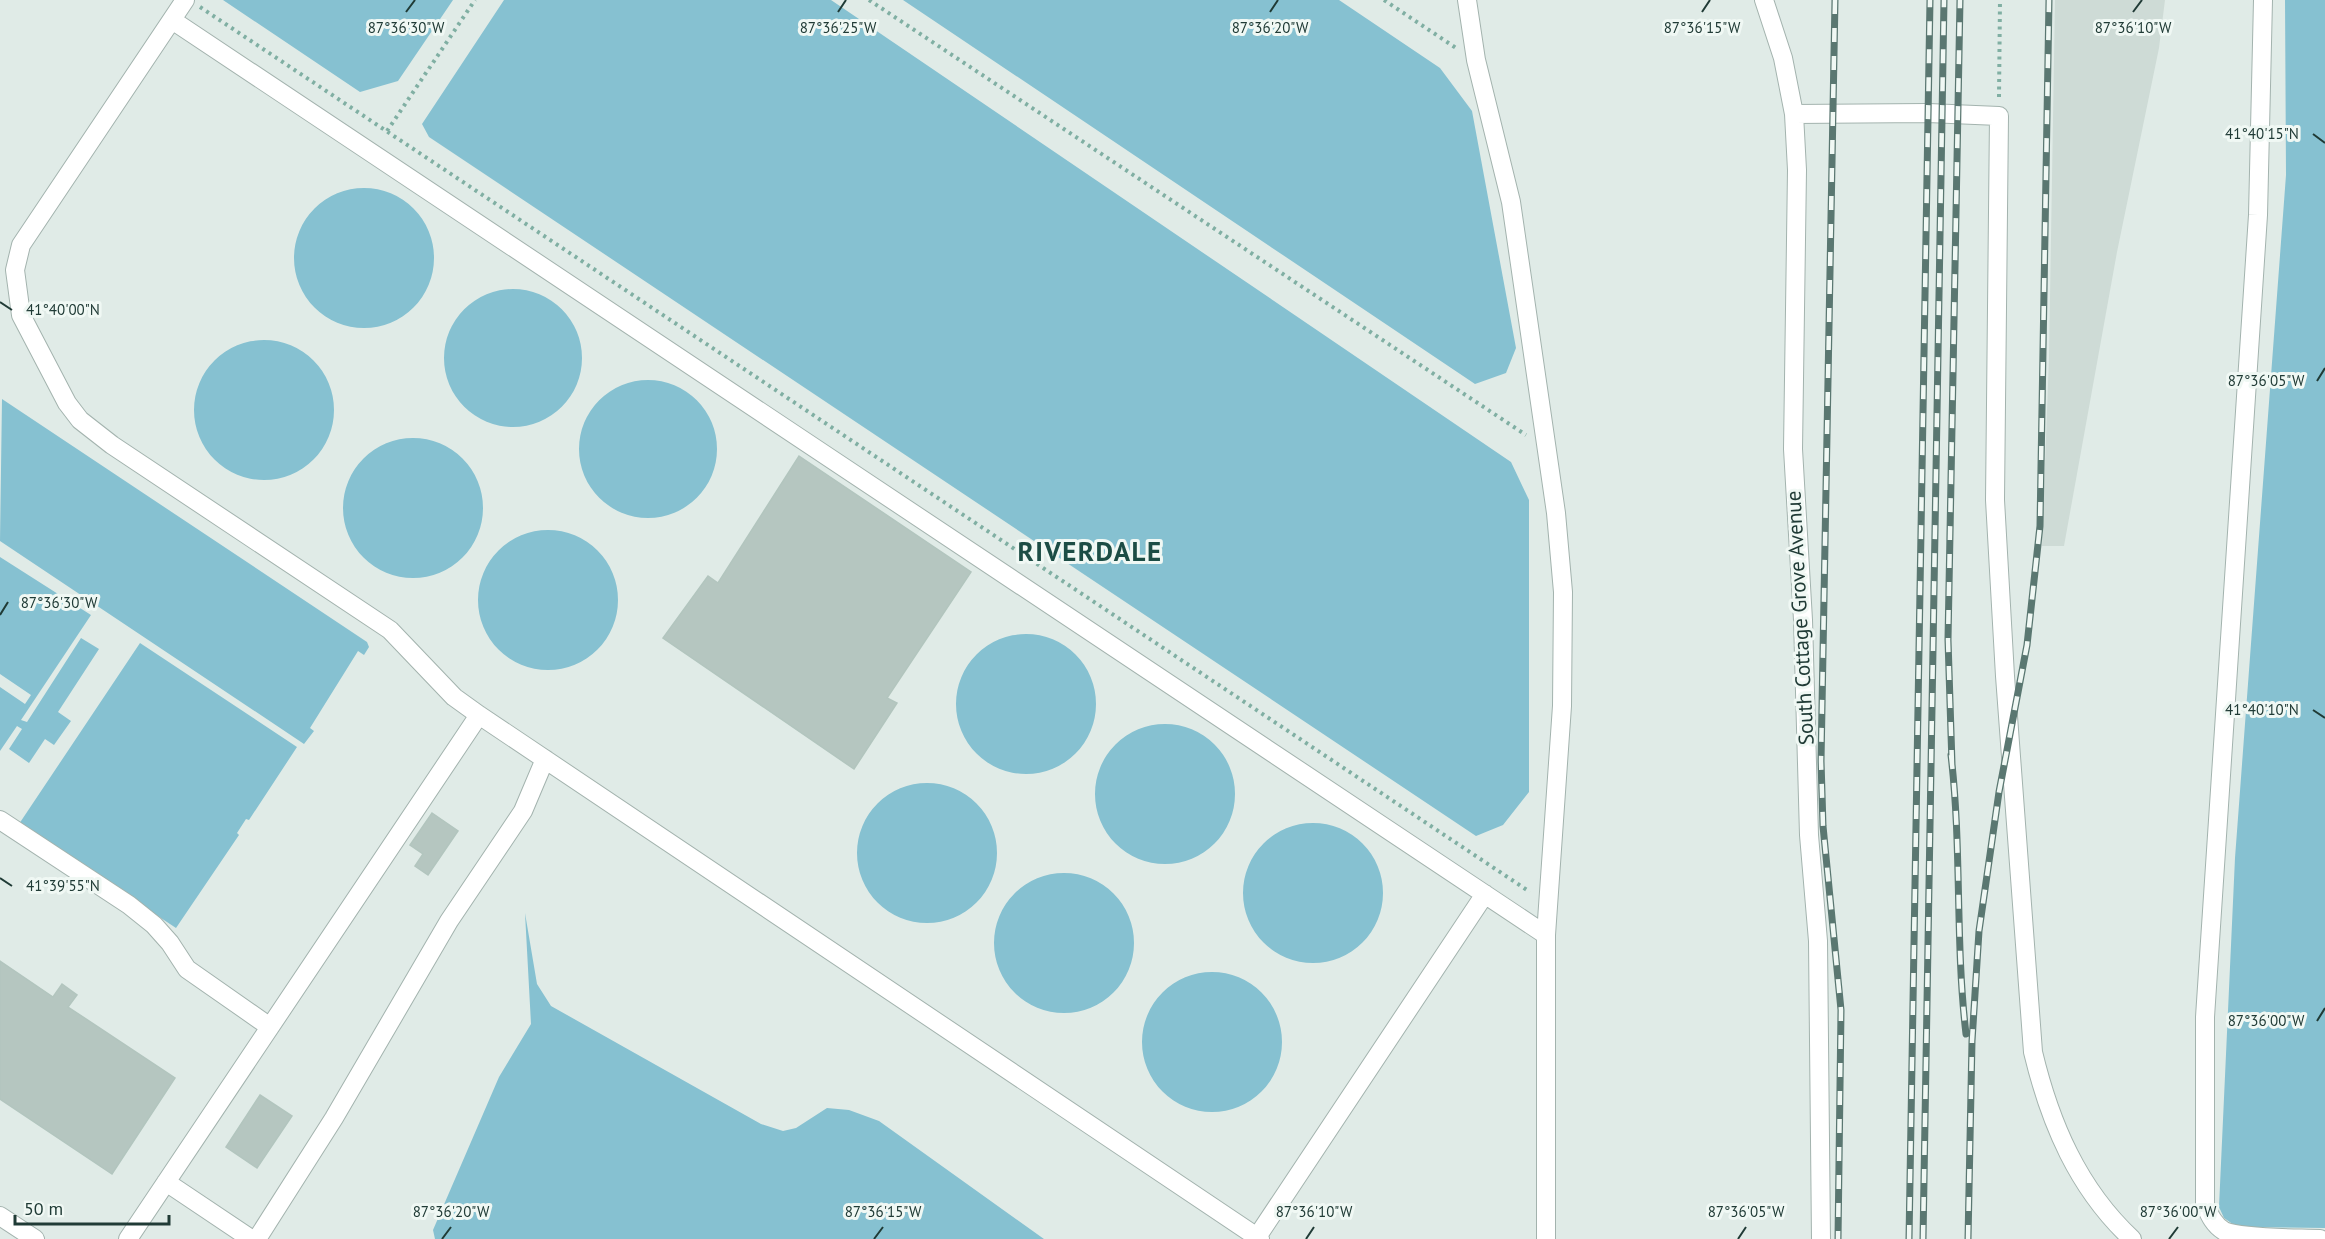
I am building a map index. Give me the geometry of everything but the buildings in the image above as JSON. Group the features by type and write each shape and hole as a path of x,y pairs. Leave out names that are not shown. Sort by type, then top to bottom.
{"street":[{"path":"1467,0 1476,60 1511,202 1547,449 1563,592 1562,706 1546,935 1546,1239"},
{"name":"South Cottage Grove Avenue","path":"1764,0 1783,58 1794,114 1797,170 1793,450 1803,620 1809,835 1818,941 1821,1239"},
{"path":"2263,0 2258,215 2205,1017 2205,1205 2213,1222 2226,1233 2247,1237 2320,1239"},
{"path":"192,3 172,20 34,222 21,245 8,269 21,315 54,381 80,420 112,446 390,630 454,697 478,715 1258,1238 1485,894"},
{"path":"172,20 1546,935"},
{"path":"1794,114 1928,113 1999,116 1995,500 2005,676 2033,1052 2043,1095 2065,1148 2090,1192 2132,1239"},
{"path":"128,1239 478,715"},
{"path":"257,1239 346,1097 448,921 523,811 544,759"},
{"path":"0,820 129,905 154,925 170,943 187,969 270,1027"},
{"path":"166,1182 251,1239"},
{"path":"0,1216 35,1239"}],"path":[{"path":"387,132 475,0"},
{"path":"869,0 1547,449"},
{"path":"1384,0 1476,60"},
{"path":"1999,116 2000,0"},
{"path":"192,3 1548,904"}],"shaded area":[{"path":"2055,0 2165,0 2159,48 2117,252 2064,546 2042,546 2049,357"}],"water":[{"path":"223,0 453,0 398,81 360,92"},
{"path":"504,0 831,0 1511,462 1529,500 1529,792 1503,825 1476,836 429,137 422,124"},
{"path":"903,0 1339,0 1440,68 1472,111 1516,348 1506,373 1475,384"},
{"path":"2285,0 2325,0 2325,1228 2237,1227 2224,1218 2219,1207 2235,858 2286,175"},
{"path":"364,188 391,194 403,200 413,209 422,219 428,231 434,258 428,285 422,297 413,307 403,316 391,322 364,328 337,322 325,316 315,307 306,297 300,285 294,258 300,231 306,219 315,209 325,200 337,194"},
{"path":"513,289 540,294 552,300 562,309 571,319 577,331 582,358 577,385 571,397 562,407 552,416 540,422 513,427 486,422 474,416 464,407 455,397 449,385 444,358 449,331 455,319 464,309 474,300 486,294"},
{"path":"264,340 291,345 313,361 329,383 334,410 329,437 313,459 291,475 264,480 237,475 215,459 199,437 194,410 199,383 215,361 237,345"},
{"path":"648,380 675,385 687,391 697,400 706,410 712,422 717,449 712,476 706,488 697,498 687,507 675,513 648,518 621,513 609,507 599,498 590,488 584,476 579,449 584,422 590,410 599,400 609,391 621,385"},
{"path":"2,399 367,642 369,647 364,655 358,651 310,728 314,731 304,744 0,541"},
{"path":"413,438 440,444 452,450 462,459 471,469 477,481 483,508 477,535 471,547 462,557 452,566 440,572 413,578 386,572 374,566 364,557 355,547 349,535 343,508 349,481 355,469 364,459 374,450 386,444"},
{"path":"548,530 575,536 587,542 597,551 606,561 612,573 618,600 612,627 606,639 597,649 587,658 575,664 548,670 521,664 509,658 499,649 490,639 484,627 478,600 484,573 490,561 499,551 509,542 521,536"},
{"path":"0,557 91,615 21,720 27,722 81,638 99,649 58,712 71,721 54,745 45,739 29,763 9,749 22,729 17,726 0,751 0,687 25,704 31,695 0,674"},
{"path":"1026,634 1053,640 1065,646 1075,655 1084,665 1090,677 1096,704 1090,731 1084,743 1075,753 1065,762 1053,768 1026,774 999,768 987,762 977,753 968,743 962,731 956,704 962,677 968,665 977,655 987,646 999,640"},
{"path":"140,643 297,747 249,820 246,819 237,833 239,835 176,928 19,824"},
{"path":"1165,724 1192,730 1204,736 1214,745 1223,755 1229,767 1235,794 1229,821 1223,833 1214,843 1204,852 1192,858 1165,864 1138,858 1126,852 1116,843 1107,833 1101,821 1095,794 1101,767 1107,755 1116,745 1126,736 1138,730"},
{"path":"927,783 954,788 976,804 992,826 997,853 992,880 976,902 954,918 927,923 900,918 878,902 862,880 857,853 862,826 878,804 900,788"},
{"path":"1313,823 1340,828 1362,844 1378,866 1383,893 1378,920 1362,942 1340,958 1313,963 1286,958 1264,942 1248,920 1243,893 1248,866 1264,844 1286,828"},
{"path":"1064,873 1091,879 1103,885 1113,894 1122,904 1128,916 1134,943 1128,970 1122,982 1113,992 1103,1001 1091,1007 1064,1013 1037,1007 1025,1001 1015,992 1006,982 1000,970 994,943 1000,916 1006,904 1015,894 1025,885 1037,879"},
{"path":"525,913 537,984 551,1006 761,1124 783,1131 796,1128 827,1108 849,1110 879,1121 1044,1239 435,1239 433,1230 499,1077 531,1024"},
{"path":"1212,972 1239,978 1251,984 1261,993 1270,1003 1276,1015 1282,1042 1276,1069 1270,1081 1261,1091 1251,1100 1239,1106 1212,1112 1185,1106 1173,1100 1163,1091 1154,1081 1148,1069 1142,1042 1148,1015 1154,1003 1163,993 1173,984 1185,978"}],"railway":[{"path":"1835,0 1821,761 1823,826 1841,1010 1838,1239"},
{"path":"1909,1239 1930,0"},
{"path":"1923,1239 1944,0"},
{"path":"1952,764 1948,640 1960,0"},
{"path":"1968,1239 1972,1041 1979,931 1999,792 2027,645 2040,526 2049,0"},
{"path":"1951,755 1966,1034"}],"district":[{"name":"RIVERDALE","path":"1090,552"}]}
